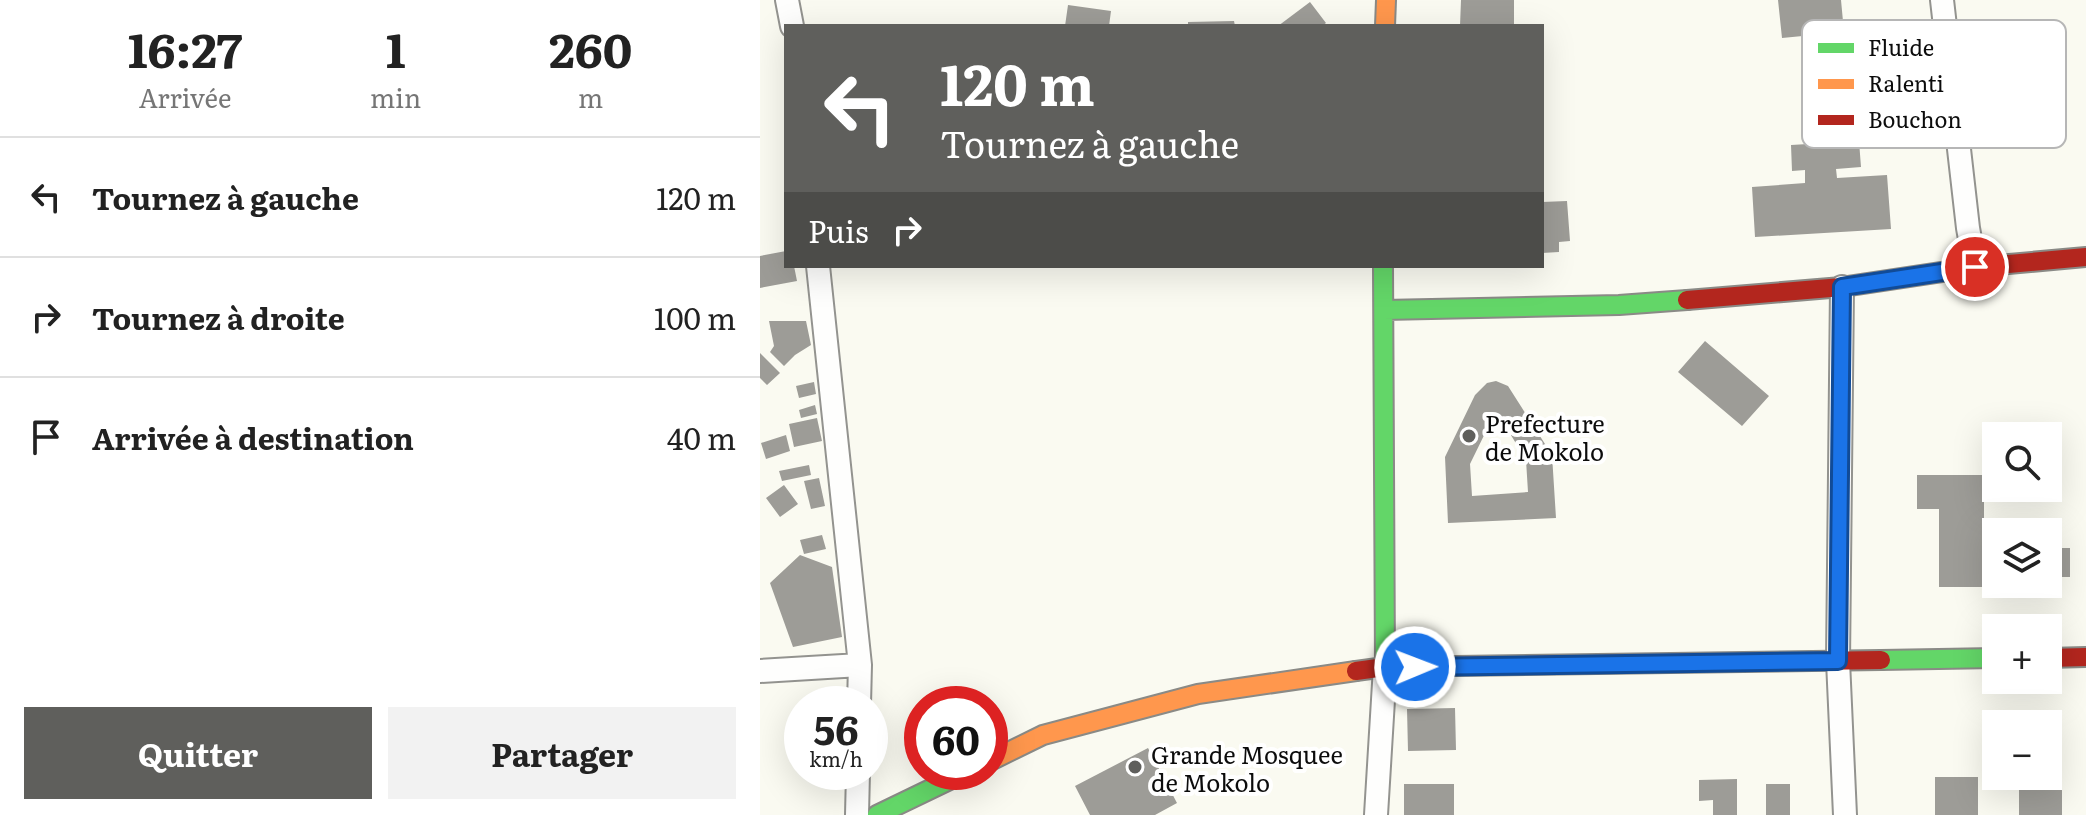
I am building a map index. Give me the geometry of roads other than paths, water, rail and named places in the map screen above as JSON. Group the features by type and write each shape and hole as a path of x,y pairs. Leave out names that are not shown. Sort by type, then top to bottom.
{"main road":[{"path":"1385,24 1386,0"},
{"path":"1384,310 1619,305 1842,287 1975,267 2086,257"},
{"path":"1383,268 1385,667"},
{"path":"2062,658 2086,657"},
{"path":"1008,752 1043,735 1198,694 1385,667 1982,658"},
{"path":"877,815 929,790"}],"street":[{"path":"787,0 792,24"},
{"path":"1942,0 1944,20"},
{"path":"1959,148 1975,267"},
{"path":"818,268 860,665 859,686"},
{"path":"1842,287 1838,661 1845,815"},
{"path":"760,671 860,665"},
{"path":"1376,815 1385,667"},
{"path":"857,815 858,790"}],"place":[{"name":"Prefecture de Mokolo","path":"1469,436"},
{"name":"Grande Mosquee de Mokolo","path":"1135,767"}]}
